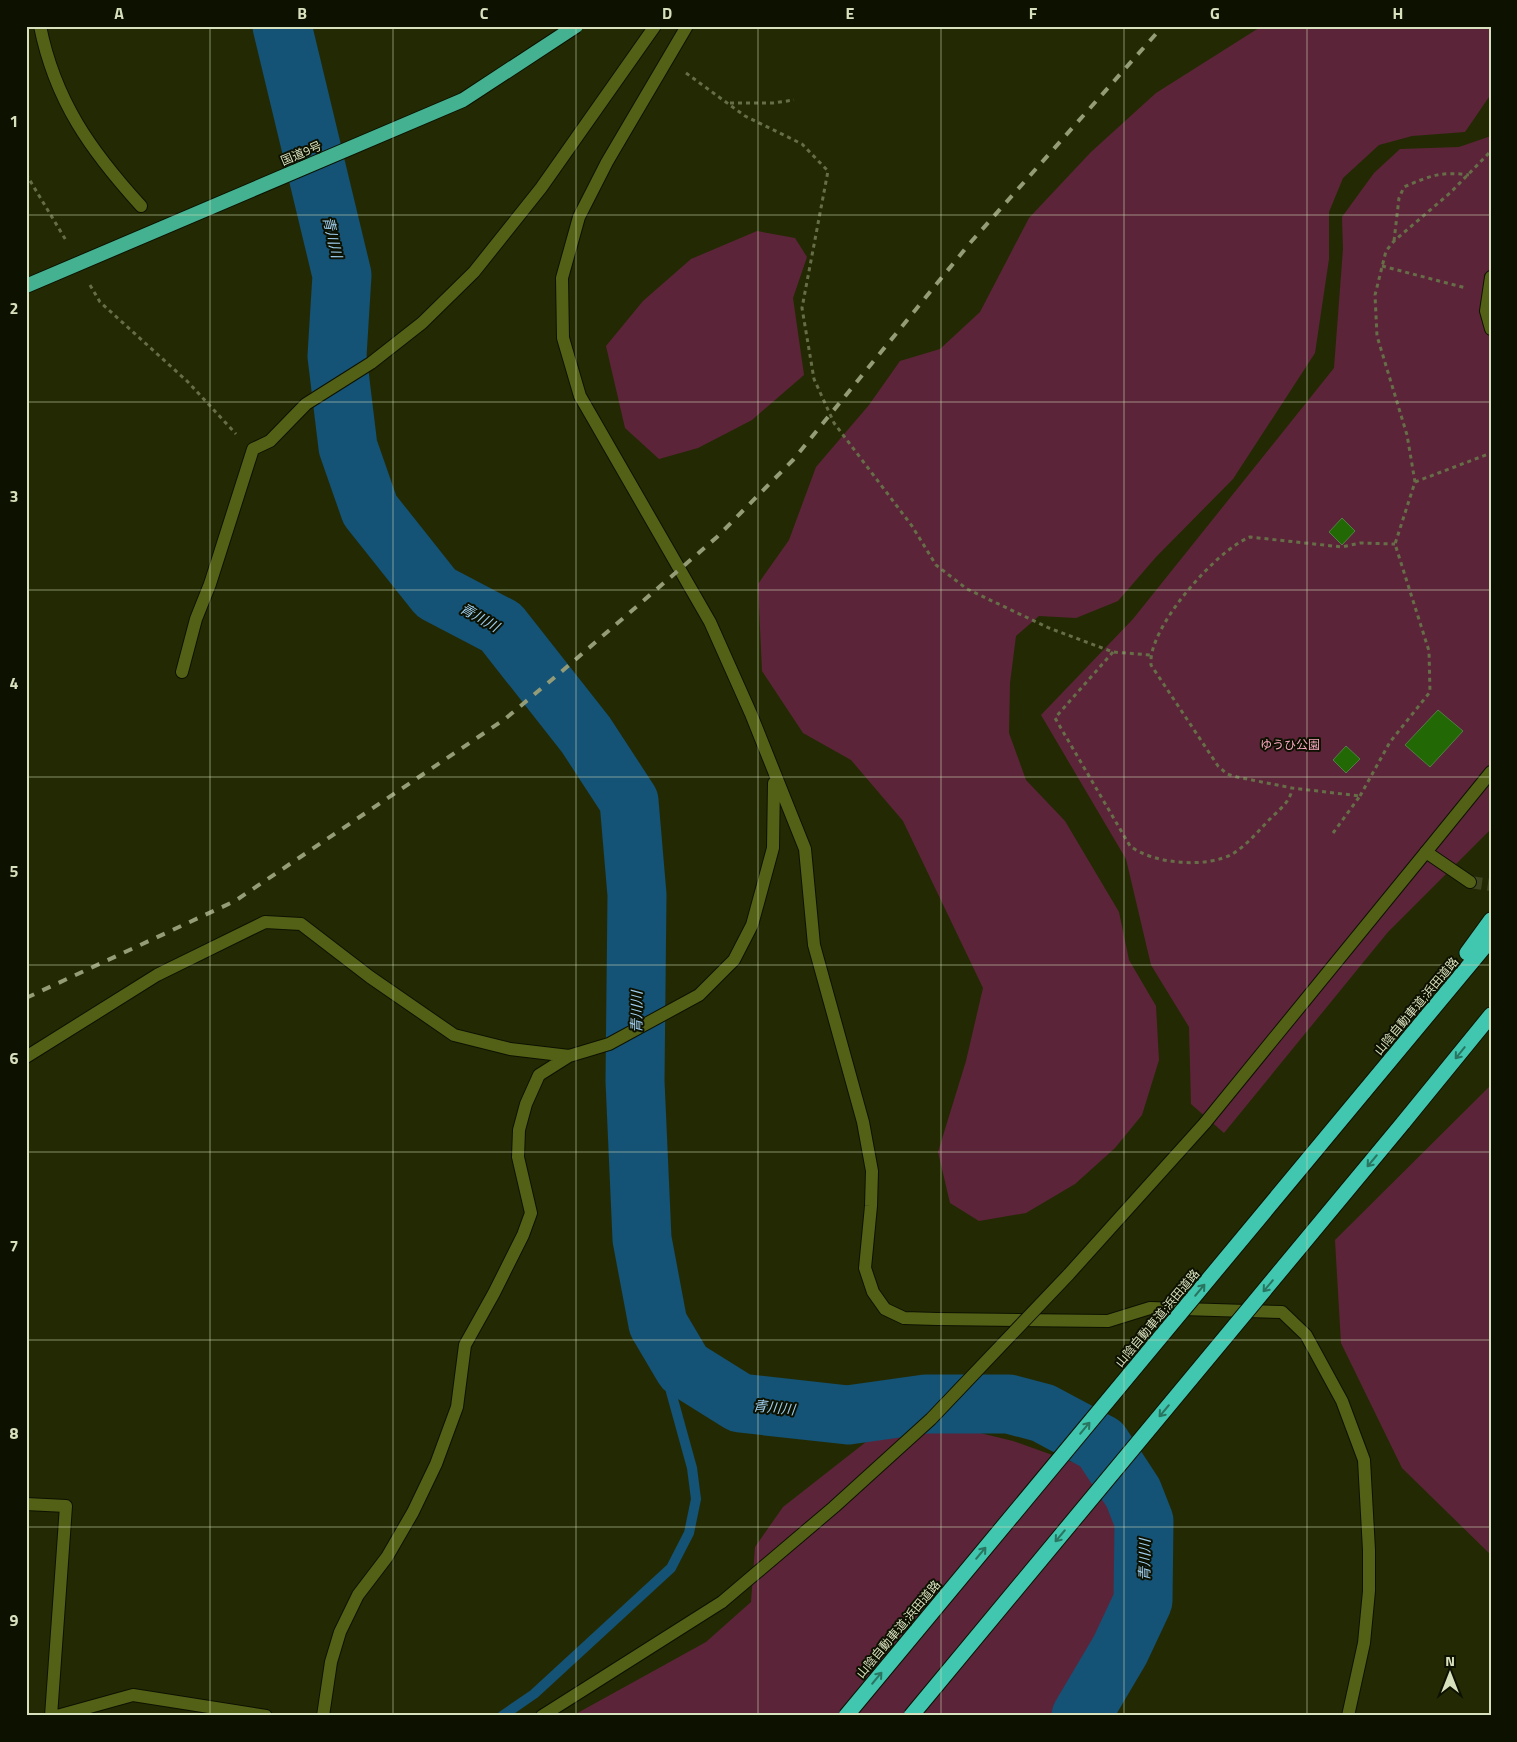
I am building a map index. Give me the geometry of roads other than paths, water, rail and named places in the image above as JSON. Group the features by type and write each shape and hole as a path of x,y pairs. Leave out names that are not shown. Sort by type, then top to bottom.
{"highway":[{"name":"国道9号","path":"26,286 463,100 576,26"},
{"path":"1389,1062 1491,920"},
{"name":"山陰自動車道;浜田道路","path":"846,1716 1491,939"},
{"path":"911,1716 1491,1015"}],"street":[{"path":"40,26 54,78 80,129 104,165 141,206"},
{"path":"182,672 196,619 210,584 253,449 270,441 306,404 371,362 422,323 474,272 541,188 654,26"},
{"path":"687,26 607,162 579,217 562,278 563,338 580,396 710,622 751,714 805,850 814,945 863,1122 872,1171 871,1206 865,1268 873,1292 885,1309 904,1318 1108,1321 1150,1308 1282,1312 1306,1335 1342,1402 1364,1460 1370,1550 1369,1590 1364,1643 1348,1716"},
{"path":"1491,277 1486,311 1491,329"},
{"path":"542,1716 722,1602 834,1507 931,1420 1069,1274 1205,1123 1491,772"},
{"path":"323,1716 332,1662 340,1632 358,1596 387,1557 436,1464 457,1408 465,1345 494,1293 523,1235 531,1214 518,1157 519,1130 526,1104 539,1075 569,1056 609,1044 699,995 734,960 752,925 773,848 775,778"},
{"path":"1426,852 1470,882"},
{"path":"26,1057 157,975 265,922 301,924 370,977 454,1035 510,1049 569,1056"},
{"path":"26,1504 66,1506 51,1716"},
{"path":"57,1716 133,1696 266,1716"}],"waterway":[{"name":"青川川","path":"282,26 342,275 337,356 348,447 370,510 436,593 501,627 586,735 629,801 637,895 635,1081 642,1239 658,1324 684,1368 740,1403 848,1415 926,1404 1009,1404 1043,1413 1101,1444 1133,1493 1144,1521 1143,1601 1120,1650 1081,1716"},
{"path":"502,1716 534,1694 671,1568 689,1533 696,1499 692,1468 660,1352 658,1324"}],"tunnel":[{"path":"1470,882 1491,885"}],"railway":[{"path":"26,998 235,901 505,719 561,672 717,537 793,460 970,243 1163,26"}],"park label":[{"name":"ゆうひ公園","path":"1290,744"}]}
